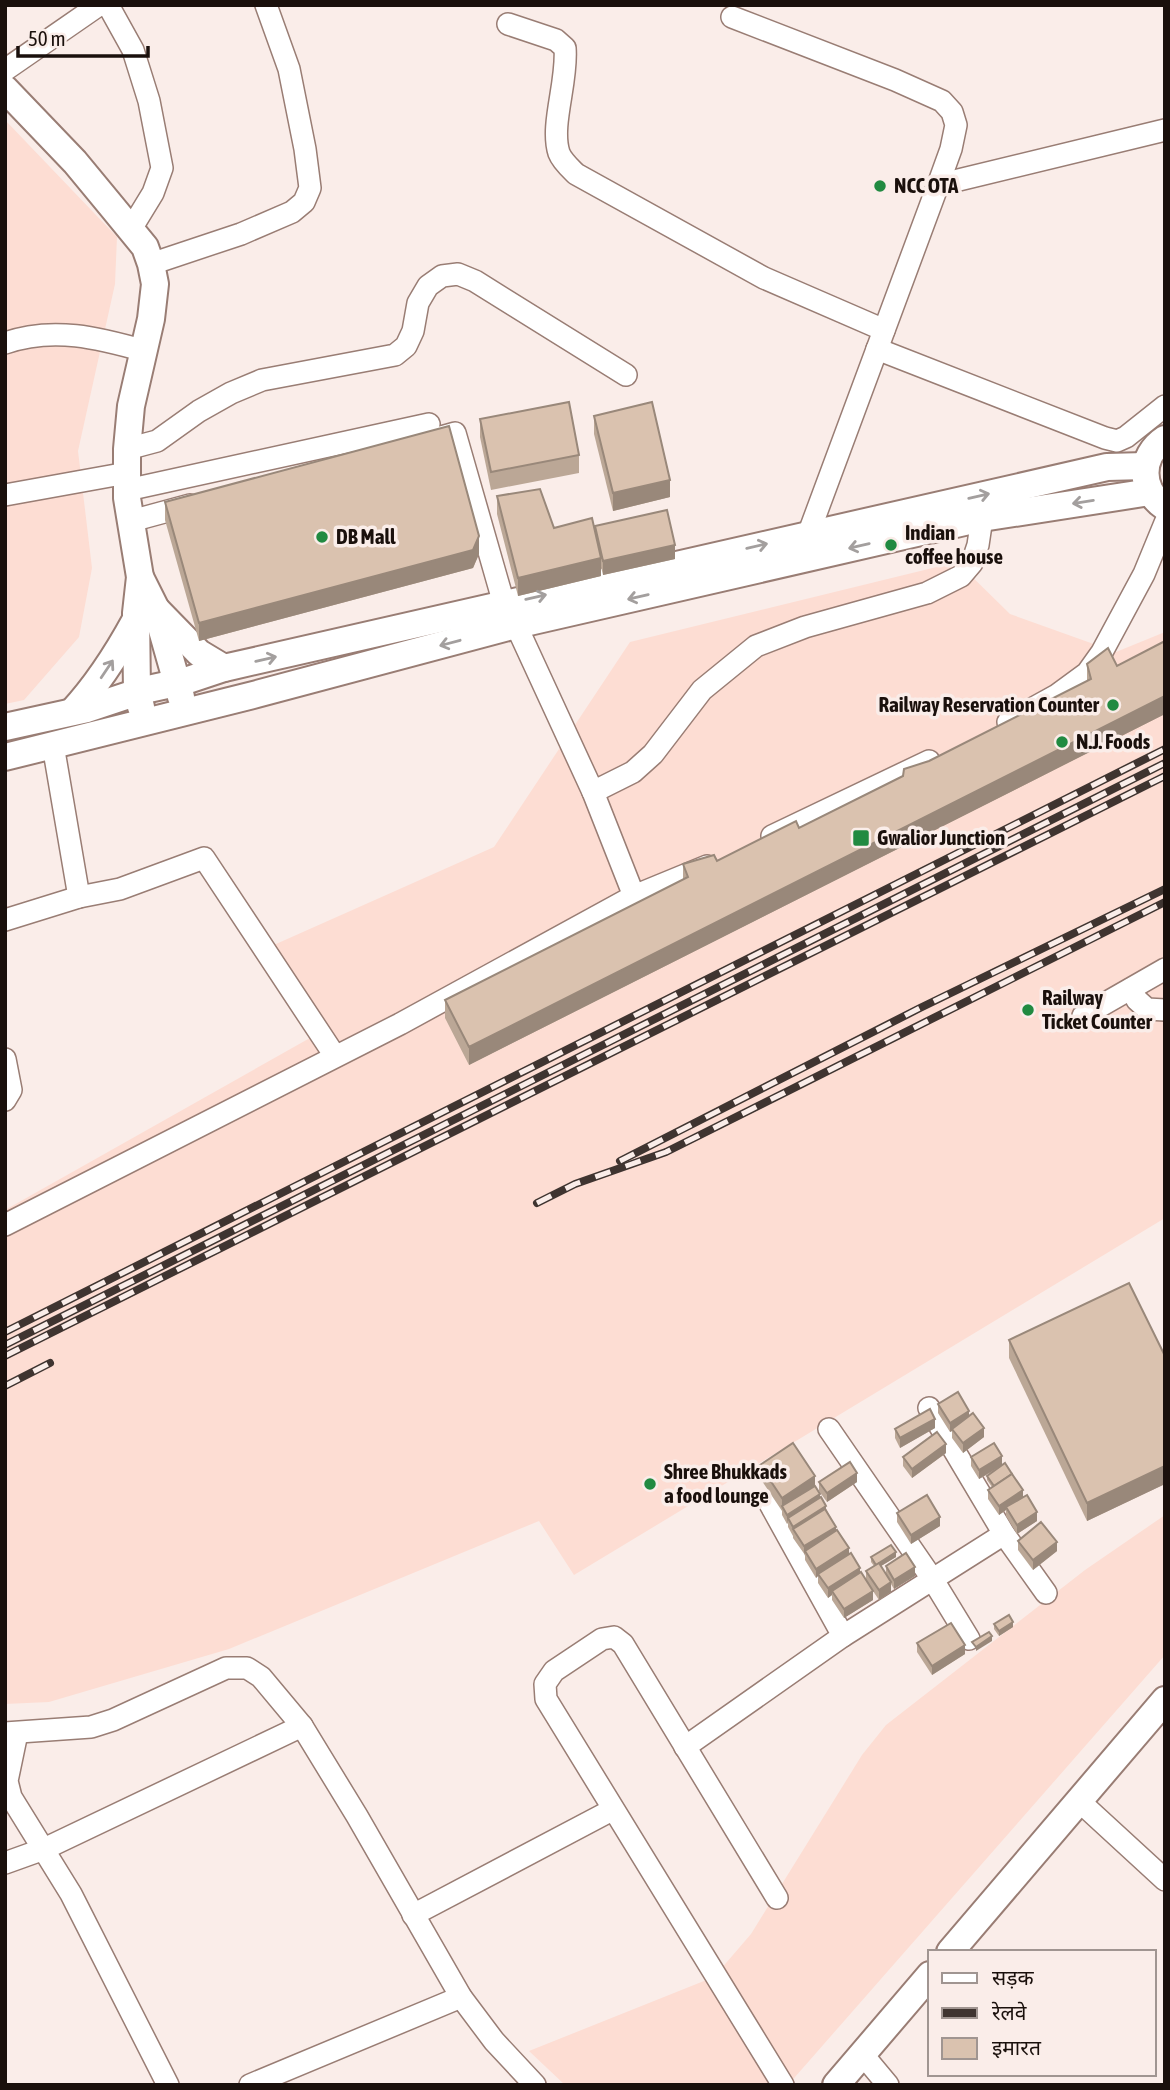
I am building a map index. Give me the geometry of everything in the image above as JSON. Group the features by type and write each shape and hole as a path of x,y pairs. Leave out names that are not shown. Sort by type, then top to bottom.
{"main road":[{"path":"5,89 75,162 131,229 145,247 151,264 155,284 145,351 131,406 127,471 131,521 146,614 177,683 185,712"},
{"path":"1153,488 1150,454 1165,439"},
{"path":"5,757 185,712 510,615 808,535 1107,467 1153,488"},
{"path":"5,727 71,714 137,692 225,668 510,615 982,518 1153,488"},
{"path":"146,614 199,653 225,668"},
{"path":"145,722 137,692 146,614"},
{"path":"71,714 92,691 146,614"},
{"path":"952,1950 1079,1800 1163,1708"},
{"path":"836,2085 928,1977"}],"street":[{"path":"5,70 99,5"},
{"path":"108,5 133,50 149,101 162,168 153,193 131,229"},
{"path":"151,264 241,234 292,212 304,202 310,188 305,149 289,69 266,5"},
{"path":"732,17 942,101 952,112 956,125 951,149 808,535"},
{"path":"508,24 556,40 565,48 564,89 556,131 559,154 576,174 881,340 1105,438 1117,440 1126,437 1165,406"},
{"path":"938,185 1165,130"},
{"path":"127,471 157,441 199,411 231,393 262,380 395,355 406,346 413,331 418,303 428,286 442,276 458,274 475,281 626,375"},
{"path":"5,343 47,335 88,336 145,351"},
{"path":"5,495 127,471 429,424"},
{"path":"347,463 454,433 510,615 593,792 634,896"},
{"path":"131,521 212,499"},
{"path":"593,792 633,772 653,754 702,690 756,646 806,627 927,593 961,576 972,563 982,518"},
{"path":"985,734 1057,695 1087,673 1144,574 1165,523"},
{"path":"52,745 79,897"},
{"path":"748,848 948,752"},
{"path":"5,920 79,897 120,888 204,858 335,1056"},
{"path":"5,1225 335,1056 634,896 723,859"},
{"path":"1083,1016 1165,969"},
{"path":"1130,989 1147,1009 1165,1010"},
{"path":"5,1059 11,1090 5,1100"},
{"path":"929,1408 1004,1534 1046,1593"},
{"path":"829,1429 933,1580 969,1639"},
{"path":"770,1504 843,1636"},
{"path":"685,1747 843,1636 1004,1534"},
{"path":"777,1898 623,1644 614,1637 602,1639 554,1671 545,1684 546,1699 783,2085"},
{"path":"168,2085 71,1894 11,1797 8,1781 11,1733 91,1727 113,1720 226,1668 247,1668 261,1678 302,1726 357,1815 461,1997 494,2041 535,2085"},
{"path":"5,1863 44,1849 302,1726"},
{"path":"1079,1800 1165,1880"},
{"path":"412,1915 612,1810"},
{"path":"250,2085 461,1997"},
{"path":"863,2055 888,2085"}],"shaded area":[{"path":"5,120 117,237 115,284 78,451 92,568 79,637 24,700 5,704"},
{"path":"957,562 1010,614 1116,652 1165,632 1165,1218 574,1575 539,1521 229,1649 49,1702 5,1704 5,1210 317,1034 267,948 494,847 630,642"},
{"path":"1165,1515 1165,1655 788,2085 565,2085 529,2051 714,1977 751,1934 862,1755 886,1725 1085,1570"}],"building":[{"path":"569,402 579,455 491,472 480,419"},
{"path":"652,402 670,480 613,493 594,416"},
{"name":"DB Mall","path":"449,426 479,536 473,550 199,623 165,502"},
{"path":"540,489 554,528 592,518 601,558 518,578 497,496"},
{"path":"667,510 675,545 603,561 595,526"},
{"path":"1165,641 1165,696 469,1047 445,1000 688,877 683,864 714,855 717,861 796,821 799,828 903,776 904,769 929,761 1091,679 1087,664 1108,648 1117,666"},
{"path":"1129,1283 1165,1356 1165,1466 1087,1503 1009,1340"},
{"path":"958,1392 969,1411 950,1423 938,1404"},
{"path":"930,1409 935,1419 900,1438 895,1429"},
{"path":"973,1413 984,1428 963,1443 952,1429"},
{"path":"937,1432 946,1444 912,1469 903,1457"},
{"path":"793,1443 815,1476 782,1498 760,1465"},
{"path":"994,1443 1002,1456 979,1470 971,1457"},
{"path":"850,1462 857,1473 827,1493 819,1482"},
{"path":"1005,1463 1012,1474 994,1486 987,1476"},
{"path":"1012,1474 1023,1490 999,1506 988,1490"},
{"path":"815,1486 820,1494 787,1515 782,1506"},
{"path":"927,1495 940,1517 911,1535 897,1513"},
{"path":"1027,1495 1037,1512 1017,1525 1006,1507"},
{"path":"821,1497 826,1506 793,1527 788,1518"},
{"path":"825,1509 836,1527 804,1546 793,1529"},
{"path":"1041,1522 1057,1542 1033,1560 1018,1541"},
{"path":"837,1530 849,1548 816,1569 805,1551"},
{"path":"891,1545 896,1552 876,1565 871,1557"},
{"path":"851,1553 860,1568 828,1588 818,1574"},
{"path":"906,1553 915,1567 894,1580 886,1566"},
{"path":"879,1563 891,1582 879,1590 866,1571"},
{"path":"861,1572 873,1591 844,1609 832,1591"},
{"path":"1009,1615 1013,1622 999,1631 994,1624"},
{"path":"951,1623 965,1645 932,1666 917,1643"},
{"path":"989,1632 992,1636 976,1647 972,1642"}],"railway":[{"path":"5,1332 1165,749"},
{"path":"5,1345 1165,763"},
{"path":"5,1356 1165,776"},
{"path":"620,1161 920,1008 1165,889"},
{"path":"537,1203 575,1184 666,1152 1165,902"},
{"path":"5,1386 50,1363"}],"place":[{"name":"NCC OTA","path":"880,186"},
{"name":"DB Mall","path":"322,537"},
{"name":"Indian coffee house","path":"891,545"},
{"name":"Railway Reservation Counter","path":"1113,705"},
{"name":"N.J. Foods","path":"1062,742"},
{"name":"Gwalior Junction","path":"861,838"},
{"name":"Railway Ticket Counter","path":"1028,1010"},
{"name":"Shree Bhukkads a food lounge","path":"650,1484"}]}
